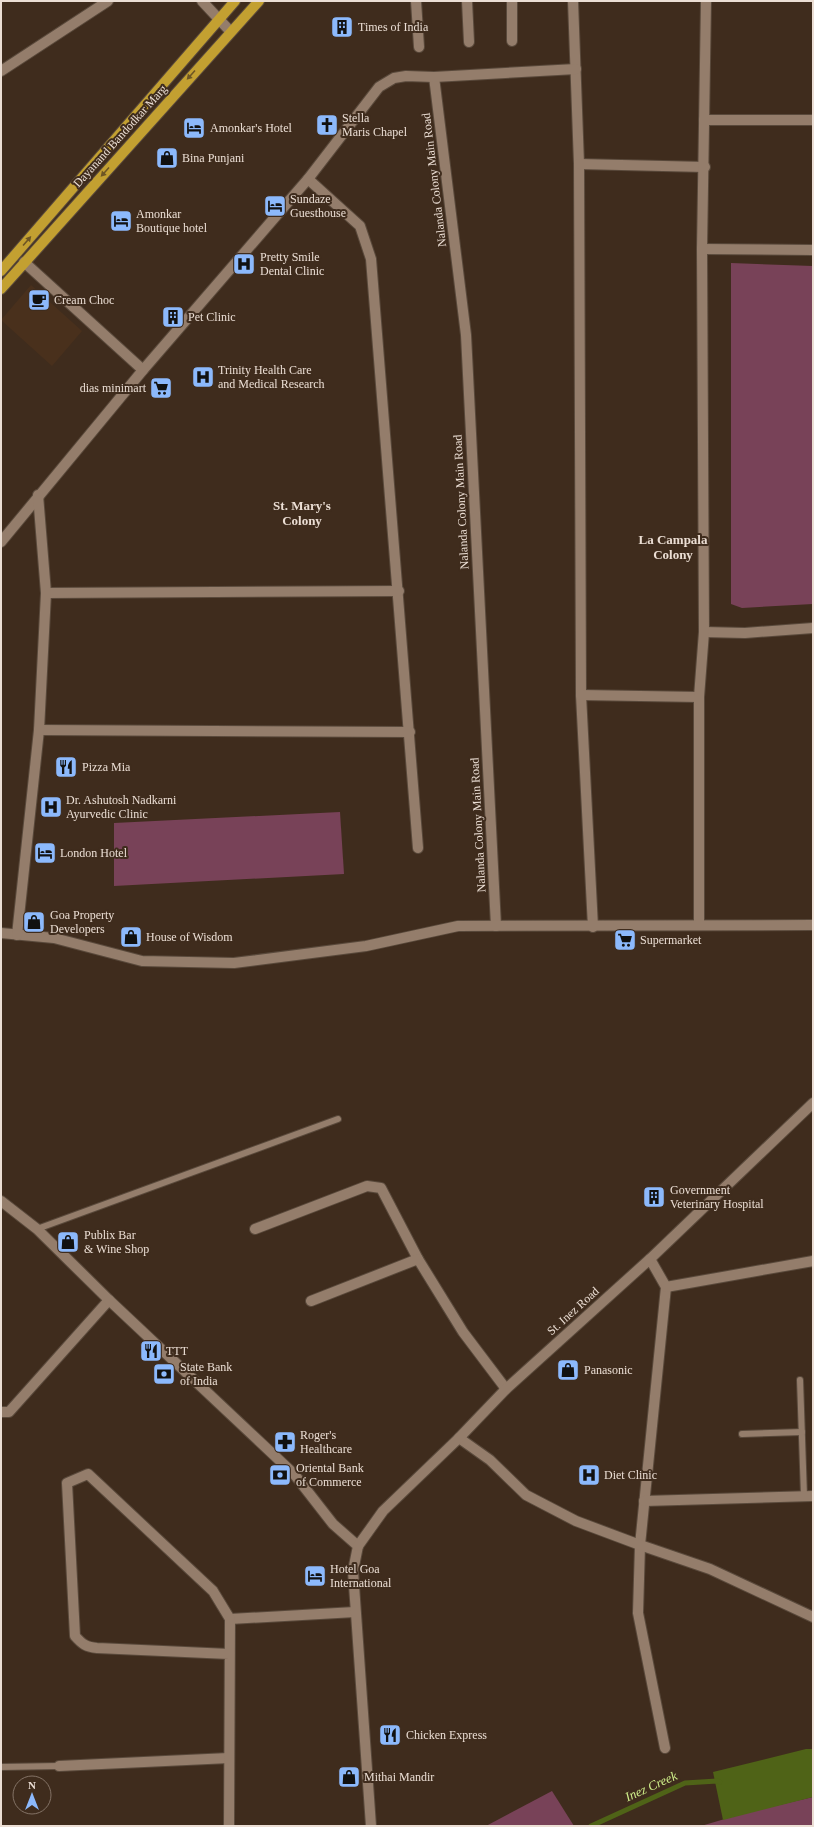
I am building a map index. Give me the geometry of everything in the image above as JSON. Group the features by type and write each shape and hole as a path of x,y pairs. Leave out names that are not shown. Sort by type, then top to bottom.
{"main road":[{"name":"Dayanand Bandodkar Marg","path":"1,271 235,1"},
{"name":"Dayanand Bandodkar Marg","path":"1,289 259,1"}],"street":[{"path":"1,71 108,1"},
{"path":"202,1 220,18 230,32"},
{"path":"416,1 419,47"},
{"path":"467,1 469,42"},
{"path":"512,1 512,40"},
{"path":"573,1 580,164 581,695 593,927"},
{"path":"699,925 699,697 704,632 702,248 705,167 704,120 706,1"},
{"path":"1,542 38,495 143,370 308,179 379,88 394,78 406,76 434,77 576,69"},
{"name":"Nalanda Colony Main Road","path":"434,77 466,335 496,926"},
{"path":"704,120 813,120"},
{"path":"580,164 705,167"},
{"path":"308,179 360,226 371,259 399,590 418,848"},
{"path":"702,248 813,250"},
{"path":"24,262 143,370"},
{"path":"17,936 39,730 46,594 38,495"},
{"path":"46,594 399,590"},
{"path":"704,632 745,633 813,628"},
{"path":"581,695 699,697"},
{"path":"39,730 410,732"},
{"path":"1,933 17,936 54,938 142,961 234,963 366,946 458,926 593,927 813,925"},
{"name":"St. Inez Road","path":"358,1546 383,1512 459,1438 506,1389 650,1259 813,1103"},
{"path":"255,1229 368,1186 381,1188 418,1259 463,1332 506,1389"},
{"path":"1,1201 37,1229 109,1300 294,1474 333,1524 358,1546 353,1571 371,1826"},
{"path":"311,1301 418,1259"},
{"path":"650,1259 666,1287 640,1545 638,1613 665,1748"},
{"path":"666,1287 813,1261"},
{"path":"1,1412 9,1412 109,1300"},
{"path":"459,1438 490,1460 526,1495 576,1521 640,1545 710,1568 813,1617"},
{"path":"228,1654 96,1648 86,1646 81,1643 75,1636 68,1483 88,1474 213,1591 230,1619 228,1654 228,1826"},
{"path":"644,1501 808,1496"},
{"path":"230,1619 355,1612"},
{"path":"59,1766 229,1758"}],"lane":[{"path":"37,1229 338,1119"},
{"path":"800,1380 802,1432 808,1496"},
{"path":"742,1434 802,1432"},
{"path":"1,1767 59,1766"}],"shaded area":[{"path":"731,263 813,266 813,604 742,608 731,604"},
{"path":"31,285 82,331 52,366 1,320"},
{"path":"340,812 344,874 114,886 114,823"},
{"path":"806,1749 813,1749 813,1797 723,1820 713,1772"},
{"path":"552,1791 574,1826 486,1826"},
{"path":"813,1797 813,1826 701,1826 745,1813"}],"waterway":[{"name":"Inez Creek","path":"591,1826 685,1783 720,1782"}],"place":[{"name":"Times of India","path":"342,27"},
{"name":"Stella Maris Chapel","path":"327,125"},
{"name":"Amonkar's Hotel","path":"194,128"},
{"name":"Bina Punjani","path":"167,158"},
{"name":"Sundaze Guesthouse","path":"275,206"},
{"name":"Amonkar Boutique hotel","path":"121,221"},
{"name":"Pretty Smile Dental Clinic","path":"244,264"},
{"name":"Cream Choc","path":"39,300"},
{"name":"Pet Clinic","path":"173,317"},
{"name":"Trinity Health Care and Medical Research","path":"203,377"},
{"name":"dias minimart","path":"161,388"},
{"name":"Pizza Mia","path":"66,767"},
{"name":"Dr. Ashutosh Nadkarni Ayurvedic Clinic","path":"51,807"},
{"name":"London Hotel","path":"45,853"},
{"name":"Goa Property Developers","path":"34,922"},
{"name":"House of Wisdom","path":"131,937"},
{"name":"Supermarket","path":"625,940"},
{"name":"Government Veterinary Hospital","path":"654,1197"},
{"name":"Publix Bar & Wine Shop","path":"68,1242"},
{"name":"TTT","path":"151,1351"},
{"name":"Panasonic","path":"568,1370"},
{"name":"State Bank of India","path":"164,1374"},
{"name":"Roger's Healthcare","path":"285,1442"},
{"name":"Oriental Bank of Commerce","path":"280,1475"},
{"name":"Diet Clinic","path":"589,1475"},
{"name":"Hotel Goa International","path":"315,1576"},
{"name":"Chicken Express","path":"390,1735"},
{"name":"Mithai Mandir","path":"349,1777"}],"district":[{"name":"St. Mary's Colony","path":"302,512"},
{"name":"La Campala Colony","path":"673,546"}]}
